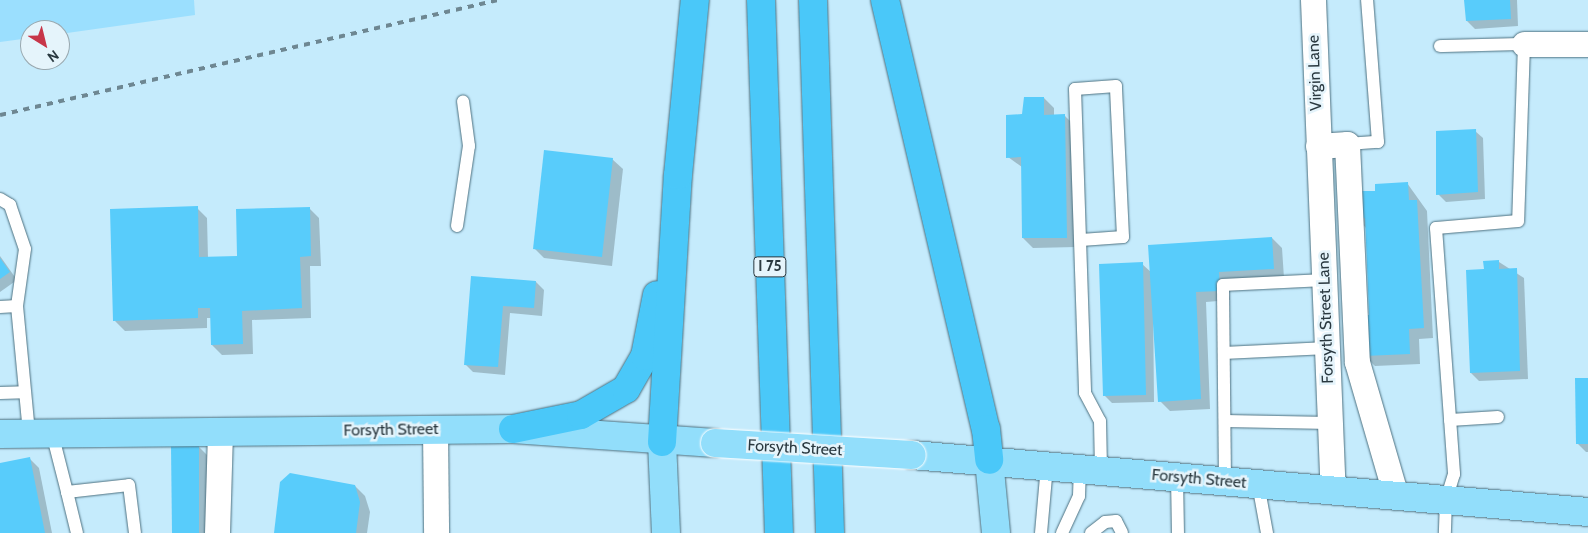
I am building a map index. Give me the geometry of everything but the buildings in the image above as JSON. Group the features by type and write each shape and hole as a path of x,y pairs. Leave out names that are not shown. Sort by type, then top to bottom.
{"highway":[{"path":"662,442 678,175 696,0"},
{"name":"I 75","path":"761,0 779,533"},
{"path":"813,0 830,533"},
{"path":"885,0 986,430 989,460"},
{"path":"513,429 600,408 626,389 636,374 649,337 678,175"}],"main road":[{"name":"Forsyth Street","path":"0,434 513,429 662,442 715,443 989,460 1588,512"},
{"path":"662,442 666,533"},
{"path":"989,460 996,533"}],"street":[{"name":"Virgin Lane","path":"1313,0 1318,146"},
{"path":"1524,44 1588,44"},
{"path":"1318,146 1347,144 1357,362 1396,496"},
{"name":"Forsyth Street Lane","path":"1318,146 1333,490"},
{"path":"435,430 436,533"},
{"path":"217,533 220,432"}],"lane":[{"path":"1347,144 1378,142 1367,0"},
{"path":"1440,46 1524,44 1518,221 1436,228 1454,474 1446,500 1445,533"},
{"path":"1062,533 1091,469 1100,421 1085,393 1080,240 1076,89 1116,86 1123,238 1080,240"},
{"path":"457,226 469,146 464,100"},
{"path":"0,199 10,205 25,249 17,306 24,392 67,492 77,533"},
{"path":"1225,481 1223,284 1324,280"},
{"path":"0,308 17,306"},
{"path":"1224,353 1327,348"},
{"path":"0,393 24,392"},
{"path":"1450,420 1498,417"},
{"path":"1225,421 1330,423"},
{"path":"1041,533 1047,466"},
{"path":"1177,477 1178,533"},
{"path":"1258,484 1267,533"},
{"path":"67,492 129,485 136,533"},
{"path":"1092,533 1105,522 1116,521 1122,533"}],"shaded area":[{"path":"0,0 194,0 195,15 70,33 70,20 20,20 20,39 0,42"}],"railway":[{"path":"0,115 498,0"}]}
